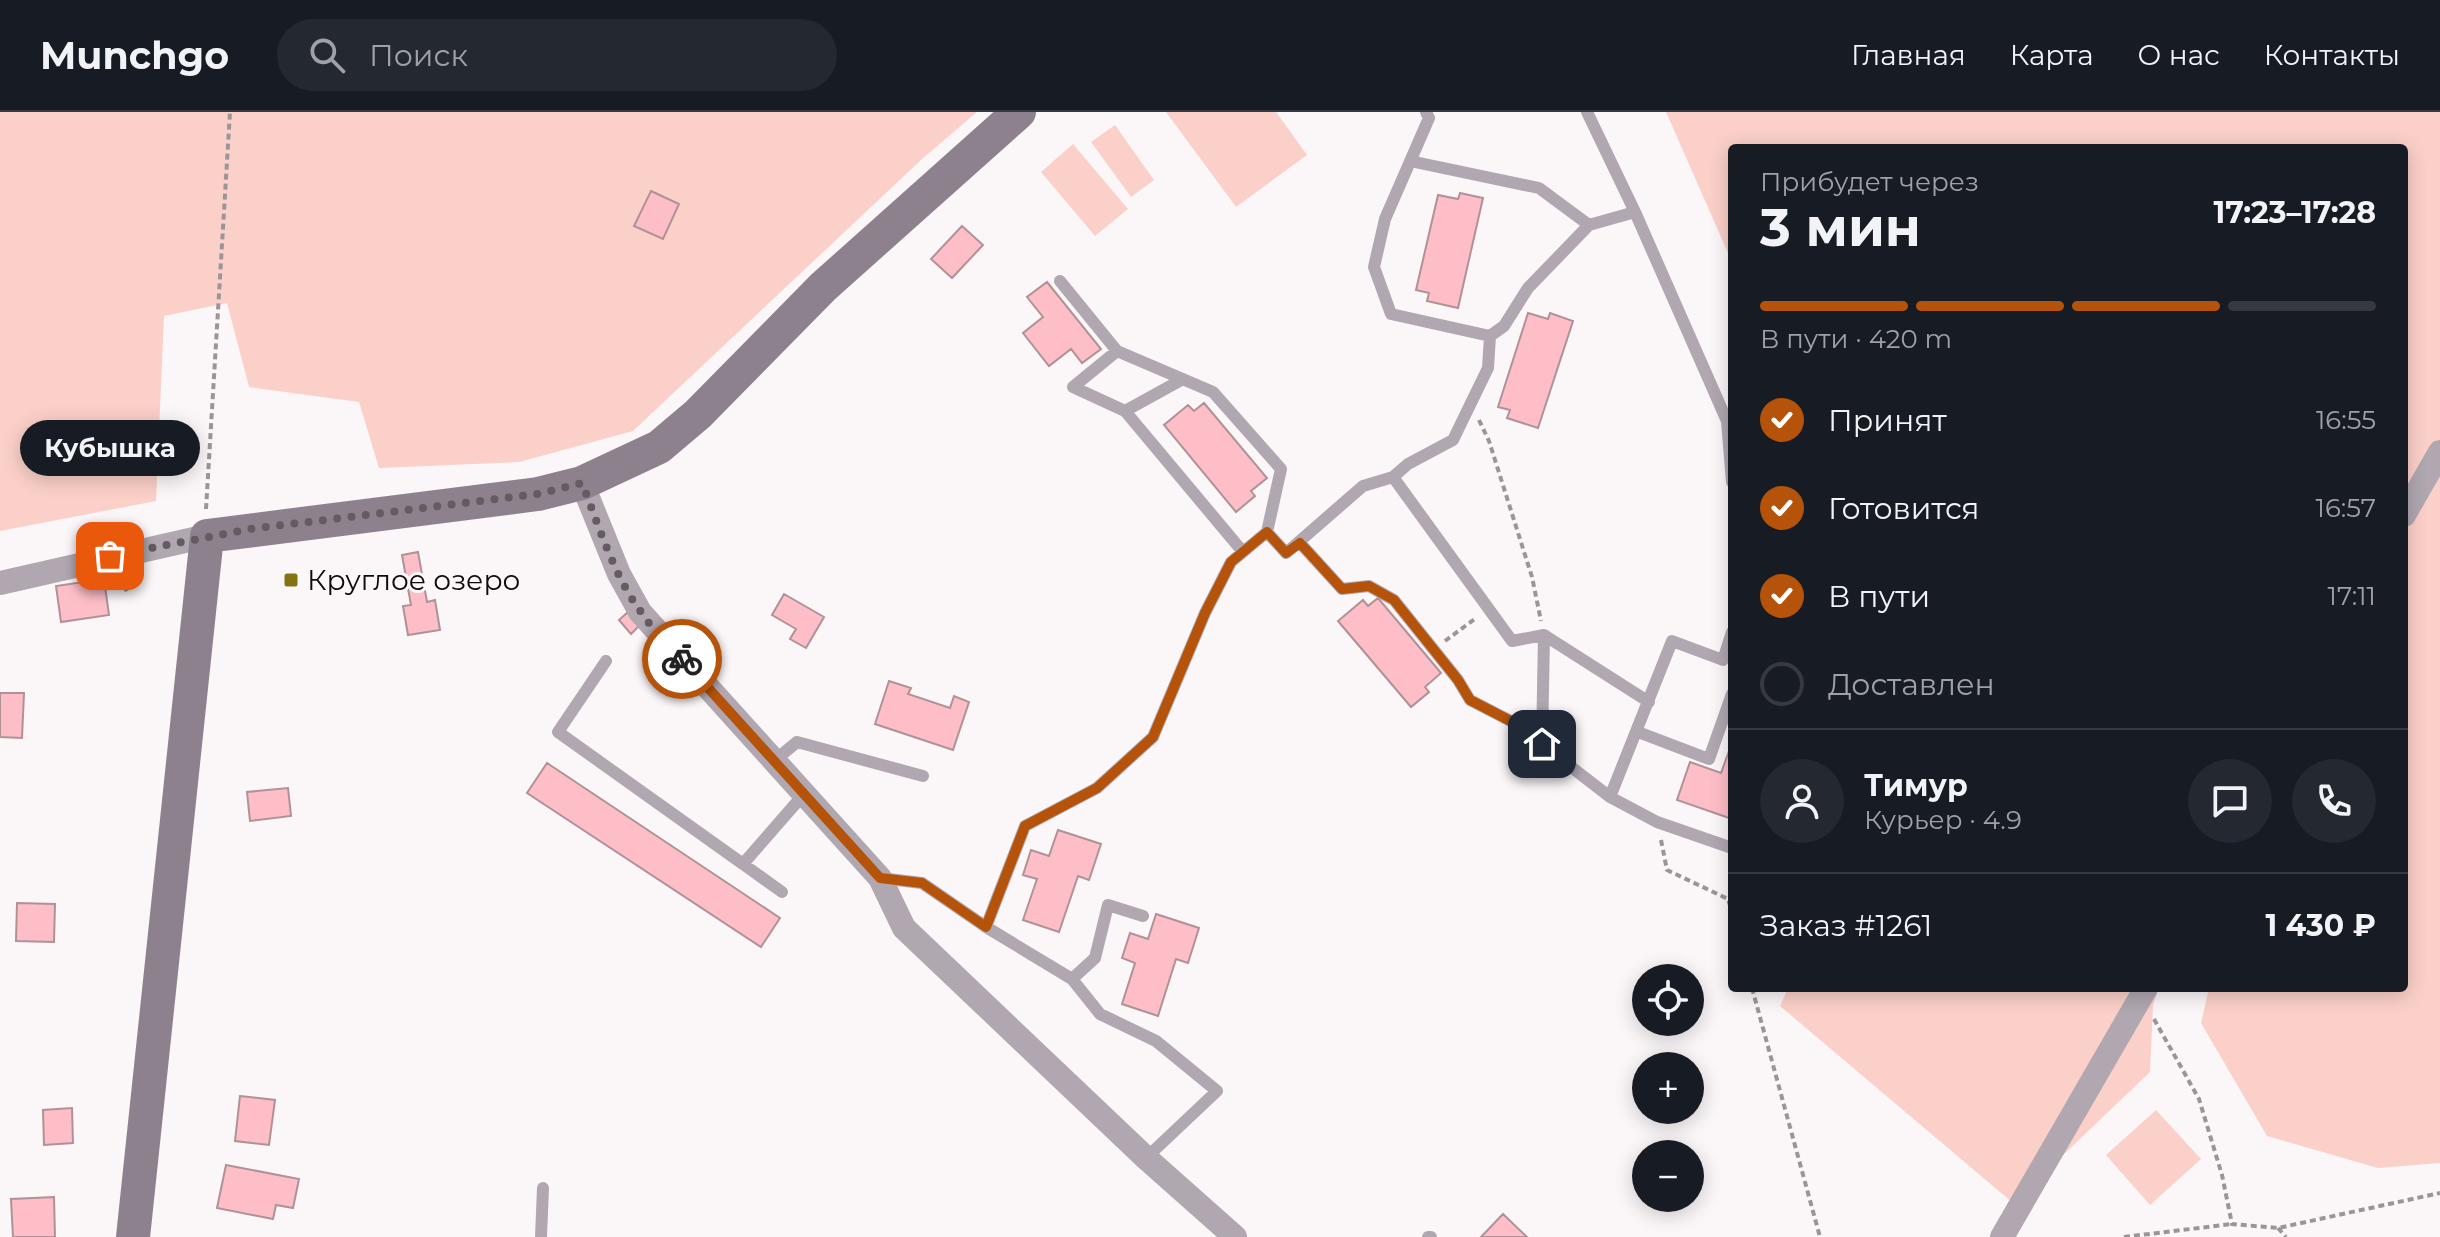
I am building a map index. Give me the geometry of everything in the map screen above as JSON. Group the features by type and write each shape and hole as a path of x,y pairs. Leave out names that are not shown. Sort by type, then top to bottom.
{"main road":[{"path":"133,1237 207,536 538,494 582,483 659,447 823,287 1019,112"}],"street":[{"path":"2408,508 2440,452"},
{"path":"582,483 619,574 640,612 880,878 904,928 1146,1158 1235,1237"},
{"path":"0,583 207,536"},
{"path":"2002,1237 2144,992"}],"lane":[{"path":"1426,112 1429,118 1385,219 1374,267 1391,314 1490,336 1504,326 1528,288 1589,225 1635,212"},
{"path":"1587,112 1635,212 1727,421 1728,433"},
{"path":"1410,161 1539,188 1589,225"},
{"path":"986,927 1025,826 1097,788 1153,737 1205,613 1231,562 1267,532 1281,469 1213,392 1117,351 1060,281"},
{"path":"1267,532 1286,553 1363,486 1393,477 1408,464 1453,440 1488,368 1490,336"},
{"path":"1117,351 1073,387 1125,411 1243,552"},
{"path":"1125,411 1183,379"},
{"path":"1393,477 1512,641 1544,635 1649,702"},
{"path":"1300,543 1342,589 1369,586 1394,600 1470,700 1526,729 1610,797 1657,822 1728,847"},
{"path":"1542,744 1544,635"},
{"path":"1610,797 1672,641 1728,663"},
{"path":"606,661 558,732 782,892"},
{"path":"1638,732 1709,759 1728,705"},
{"path":"774,761 797,742 923,776"},
{"path":"743,864 804,794"},
{"path":"880,878 922,883 986,927 1072,979 1100,1014 1156,1041 1217,1091 1146,1158"},
{"path":"1072,979 1095,958 1108,905 1143,916"},
{"path":"541,1237 543,1188"}],"path":[{"path":"207,536 206,498 230,112"},
{"path":"1471,404 1489,441 1532,577 1544,635"},
{"path":"1433,650 1489,609"},
{"path":"1657,822 1667,870 1728,899"},
{"path":"1753,992 1820,1237"},
{"path":"2144,992 2199,1099 2222,1175 2232,1224"},
{"path":"2124,1237 2167,1235 2232,1224 2278,1228 2440,1193"},
{"path":"2278,1228 2286,1237"}],"shaded area":[{"path":"0,112 977,112 922,159 633,431 519,462 379,468 359,402 249,387 227,303 164,316 156,501 0,531"},
{"path":"1166,112 1276,112 1307,155 1236,207"},
{"path":"1666,112 2440,112 2440,1163 2378,1168 2267,1136 2201,1023 2208,992 2408,992 2408,144 1728,144 1728,253"},
{"path":"1115,125 1154,180 1131,197 1091,142"},
{"path":"1073,144 1128,209 1095,236 1041,172"},
{"path":"1786,992 2158,992 2153,1005 2150,1072 2013,1203 1780,1006"},
{"path":"2156,1110 2201,1159 2150,1205 2106,1155"}],"building":[{"path":"651,191 679,204 663,239 634,226"},
{"path":"1460,193 1483,198 1458,308 1427,301 1429,293 1416,290 1438,195 1458,199"},
{"path":"962,226 983,245 952,278 931,259"},
{"path":"1047,282 1101,349 1082,363 1071,349 1049,366 1023,333 1043,317 1027,297"},
{"path":"1528,313 1548,319 1550,313 1573,321 1538,428 1507,418 1510,410 1498,407"},
{"path":"1204,403 1267,478 1251,491 1255,496 1236,512 1164,425 1188,405 1194,411"},
{"path":"418,552 427,602 435,600 440,630 408,635 403,606 411,605 402,555"},
{"path":"104,579 109,615 61,622 56,586"},
{"path":"784,594 824,617 806,648 790,639 796,629 772,615"},
{"path":"1378,598 1441,673 1425,687 1429,692 1411,707 1338,621 1363,600 1368,606"},
{"path":"628,612 640,625 631,634 619,620"},
{"path":"889,681 911,688 908,694 950,708 954,696 969,702 953,750 875,724"},
{"path":"0,693 24,693 22,738 0,737"},
{"path":"1728,754 1728,818 1677,800 1690,762 1721,773"},
{"path":"547,763 780,918 761,947 527,793"},
{"path":"288,788 291,816 250,821 247,792"},
{"path":"1058,830 1101,844 1089,880 1078,876 1059,932 1023,920 1037,879 1023,875 1031,850 1049,856"},
{"path":"17,903 55,904 54,942 16,941"},
{"path":"1156,914 1199,928 1188,963 1176,959 1158,1016 1122,1004 1135,963 1122,958 1130,933 1148,939"},
{"path":"240,1096 275,1100 269,1145 235,1141"},
{"path":"72,1108 73,1143 44,1145 43,1110"},
{"path":"226,1165 299,1179 293,1208 276,1205 273,1219 217,1208"},
{"path":"54,1197 55,1237 13,1237 11,1199"},
{"path":"1503,1214 1527,1237 1481,1237"}],"way so far":[{"path":"110,556 250,529 468,504 538,494 582,483 633,601 682,659"}],"place":[{"name":"Кубышка","path":"110,556"},
{"name":"Круглое озеро","path":"291,580"}],"route":[{"path":"682,659 844,842 880,878 922,883 986,927 1025,826 1097,788 1153,737 1205,613 1231,562 1267,532 1286,553 1300,543 1342,589 1369,586 1394,600 1458,680 1470,700 1526,729 1542,744"}]}
